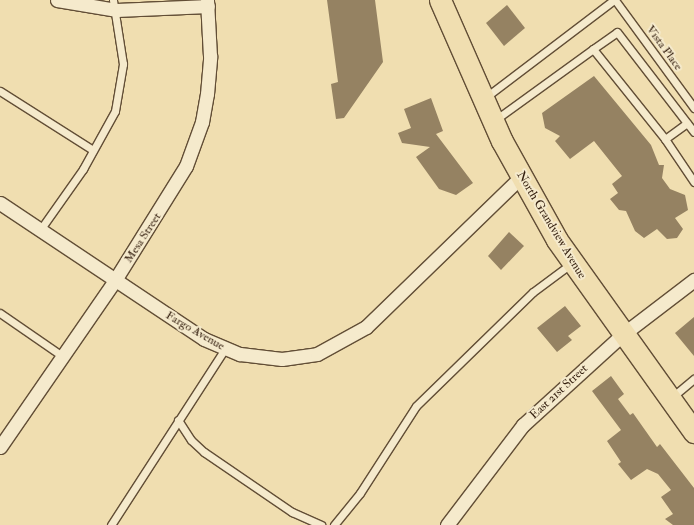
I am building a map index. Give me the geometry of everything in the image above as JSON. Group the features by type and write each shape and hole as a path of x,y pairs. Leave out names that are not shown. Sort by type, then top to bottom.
{"main road":[{"name":"North Grandview Avenue","path":"446,3 482,100 521,177 572,263 622,335 694,432"}],"street":[{"path":"57,0 113,5 208,3"},
{"name":"Mesa Street","path":"0,447 5,430 62,356 115,280 168,199 195,145 207,94 208,3"},
{"name":"Fargo Avenue","path":"0,203 115,280 225,349 262,358 297,358 350,339 398,298 521,177"},
{"name":"East 21st Street","path":"447,525 523,425 622,335 694,280"}],"lane":[{"path":"482,100 615,0"},
{"name":"Vista Place","path":"615,0 694,108"},
{"path":"40,230 93,150 120,95 122,64 113,5"},
{"path":"492,122 617,32 694,132"},
{"path":"593,49 665,139 694,182"},
{"path":"0,91 93,150"},
{"path":"665,139 687,123"},
{"path":"334,525 360,493 416,406 533,292 572,263"},
{"path":"0,313 62,356"},
{"path":"111,525 225,349"},
{"path":"669,399 694,379"},
{"path":"178,420 191,440 204,452 292,512 321,525"}],"building":[{"path":"327,0 375,0 383,62 344,118 336,119 331,84 338,82"},
{"path":"507,5 525,28 504,46 486,23"},
{"path":"594,76 651,145 659,165 664,165 662,178 670,189 685,195 688,210 675,218 683,229 677,238 667,239 657,229 644,238 635,231 626,211 619,210 610,199 618,193 612,184 622,176 594,141 570,159 555,141 560,136 545,128 542,113"},
{"path":"431,98 443,131 436,134 473,183 456,195 439,189 416,157 430,147 402,143 398,133 411,128 404,109"},
{"path":"509,232 524,246 501,270 488,256"},
{"path":"565,306 581,326 568,336 572,340 557,352 537,328"},
{"path":"694,317 694,356 675,333"},
{"path":"611,376 624,394 618,399 630,415 633,413 657,447 660,444 694,488 694,525 673,525 665,519 673,514 661,497 671,490 658,474 647,469 631,480 618,464 621,462 607,441 621,430 592,391"}]}
